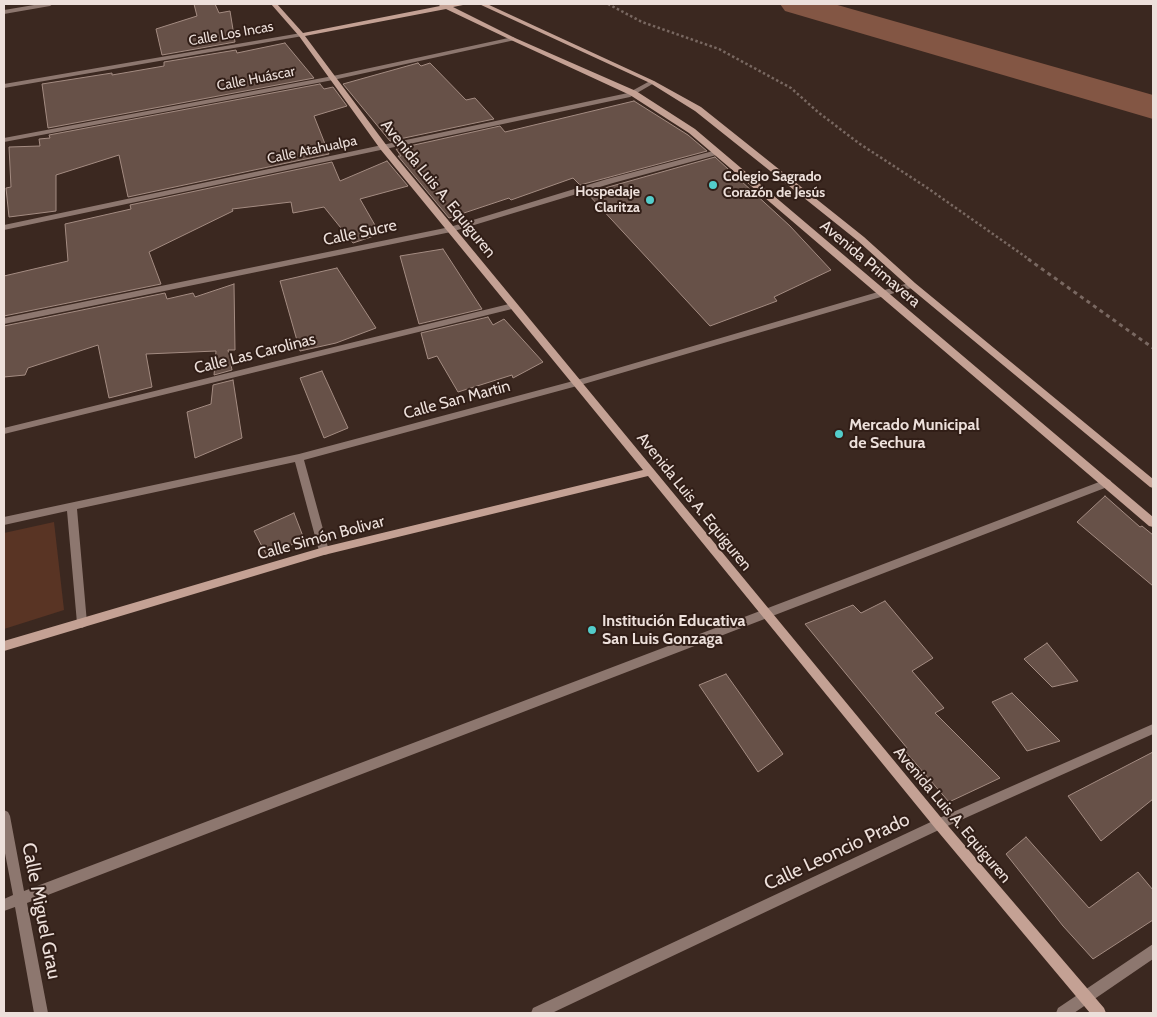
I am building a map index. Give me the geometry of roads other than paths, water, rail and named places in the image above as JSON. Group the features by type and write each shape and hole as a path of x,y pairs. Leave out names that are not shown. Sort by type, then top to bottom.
{"street":[{"path":"4,12 50,4"},
{"name":"Avenida Luis A. Equiguren","path":"274,4 301,35 384,148 450,229 940,824 1099,1013"},
{"name":"Calle Los Incas","path":"4,86 301,35 444,5 461,4"},
{"name":"Avenida Primavera","path":"482,4 652,82 698,109 861,239 912,285 1153,484"},
{"name":"Avenida Primavera","path":"444,5 513,40 633,93 692,131 1153,523"},
{"name":"Calle Huáscar","path":"4,140 332,78 513,40"},
{"name":"Calle Atahualpa","path":"4,228 384,148 633,93 652,82"},
{"name":"Calle Sucre","path":"4,321 450,229 610,181 717,152"},
{"name":"Calle San Martin","path":"4,521 299,458 577,383 912,285"},
{"name":"Calle Las Carolinas","path":"4,430 513,306"},
{"path":"299,458 324,551"},
{"name":"Calle Simón Bolivar","path":"4,646 324,551 650,472"},
{"path":"4,905 767,614 1107,482"},
{"path":"72,506 82,622"},
{"name":"Calle Leoncio Prado","path":"538,1013 940,824 1153,729"},
{"name":"Calle Miguel Grau","path":"4,816 41,1013"},
{"path":"1063,1013 1153,951"}],"waterway":[{"path":"797,4 1153,107"}],"place":[{"name":"Colegio Sagrado Corazón de Jesús","path":"713,185"},
{"name":"Hospedaje Claritza","path":"650,200"},
{"name":"Mercado Municipal de Sechura","path":"839,434"},
{"name":"Institución Educativa San Luis Gonzaga","path":"592,630"}]}
